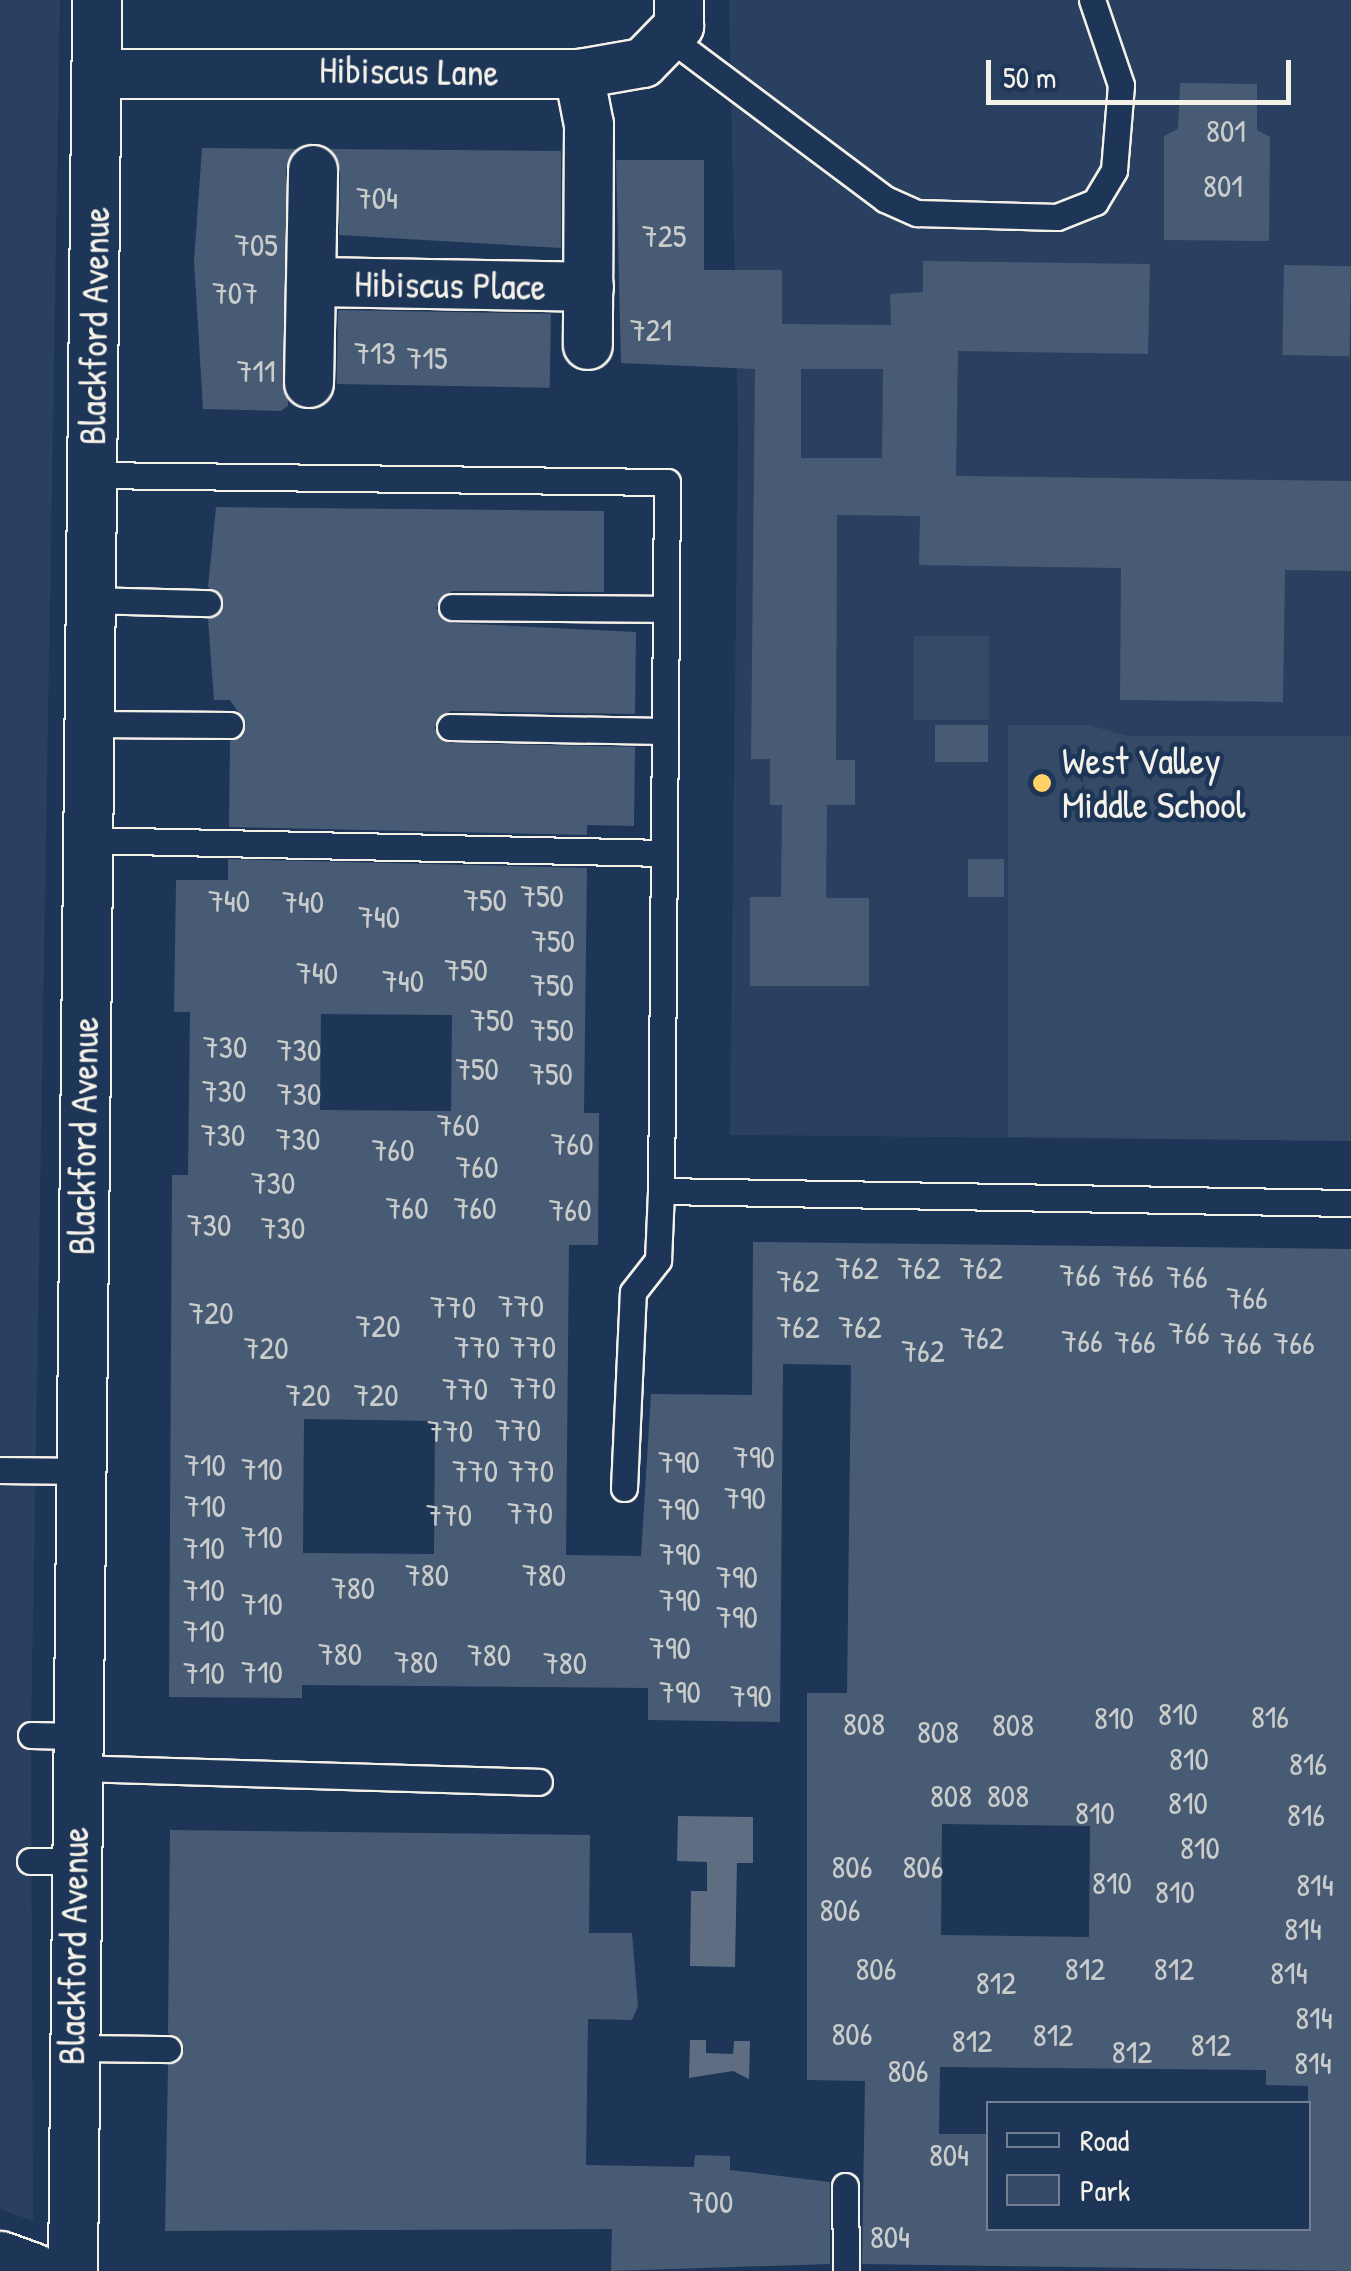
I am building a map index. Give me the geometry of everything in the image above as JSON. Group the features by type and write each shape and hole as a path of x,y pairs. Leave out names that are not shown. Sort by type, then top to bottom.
{"main road":[{"path":"0,2259 33,2271"}],"street":[{"name":"Blackford Avenue","path":"73,2271 72,2048 52,1861 78,1472 98,0"},
{"name":"Hibiscus Lane","path":"96,74 579,74 644,63 674,19"},
{"name":"Hibiscus Place","path":"579,74 589,124 588,346"},
{"name":"Hibiscus Place","path":"309,383 313,170"},
{"name":"Hibiscus Place","path":"311,282 588,287"}],"lane":[{"path":"674,19 774,112 916,213 1057,218 1095,202 1114,170 1120,85 1093,6"},
{"path":"92,474 667,482 661,1192 658,1260 633,1292 624,1488"},
{"path":"90,600 208,603"},
{"path":"452,607 666,609"},
{"path":"89,724 230,726"},
{"path":"450,726 664,731"},
{"path":"87,840 664,854"},
{"path":"661,1192 1351,1203"},
{"path":"0,1470 78,1472"},
{"path":"60,1746 539,1782"},
{"path":"72,2048 168,2049"},
{"path":"846,2186 846,2271"}],"shaded area":[{"path":"0,0 60,0 31,1735 33,2221 0,2209"},
{"name":"West Valley Middle School","path":"729,0 1351,0 1351,1141 730,1135 738,432"},
{"path":"678,1816 753,1817 753,1863 737,1863 735,1967 690,1966 691,1891 707,1891 707,1862 677,1861"},
{"path":"690,2040 706,2040 706,2053 733,2054 734,2041 750,2041 749,2079 733,2071 689,2078"}],"green space":[{"path":"914,636 989,636 989,720 914,720"},
{"path":"1008,725 1088,725 1128,736 1351,736 1351,1141 1008,1137"}],"building":[{"path":"1180,83 1257,84 1257,130 1270,137 1269,241 1164,240 1164,136 1178,129"},
{"path":"202,148 297,149 286,169 288,406 281,411 203,409 194,261"},
{"path":"330,149 561,151 561,248 339,235 340,171"},
{"path":"616,160 704,160 704,270 782,270 782,324 891,325 890,294 923,292 923,261 1150,264 1148,354 958,351 956,476 1351,481 1351,571 1285,570 1283,702 1120,700 1121,568 919,565 920,516 837,515 836,760 855,760 855,805 827,805 826,898 869,898 869,986 750,986 750,897 781,897 782,805 770,805 770,759 751,759 755,369 621,363","holes":["801,369 883,369 882,458 801,458"]},
{"path":"1284,265 1351,266 1349,356 1282,355"},
{"path":"338,310 551,314 550,388 337,384"},
{"path":"216,507 604,511 604,592 452,591 436,608 452,623 636,632 635,714 450,711 434,728 450,743 635,747 634,826 587,825 587,835 229,827 230,741 246,724 230,700 214,700 208,619 224,602 208,587"},
{"path":"935,725 988,725 988,762 935,762"},
{"path":"228,859 587,868 584,1113 599,1113 598,1245 569,1245 566,1555 641,1556 651,1394 752,1395 753,1242 1351,1249 1351,2271 862,2264 865,2081 807,2080 807,1693 847,1693 851,1365 783,1364 780,1722 648,1720 648,1688 302,1685 302,1698 169,1697 172,1175 188,1175 190,1012 174,1012 176,880 228,880","holes":["321,1014 452,1015 451,1111 320,1110","304,1419 435,1421 434,1554 303,1553","942,1824 1090,1826 1089,1937 941,1935"]},
{"path":"968,859 1004,859 1004,897 968,897"},
{"path":"170,1830 590,1835 589,1933 632,1933 638,2006 632,2020 588,2019 586,2165 694,2167 695,2155 730,2156 730,2170 830,2182 830,2264 611,2271 612,2229 165,2231 168,2065 184,2048 168,2033"}],"place":[{"name":"West Valley Middle School","path":"1042,783"}]}
